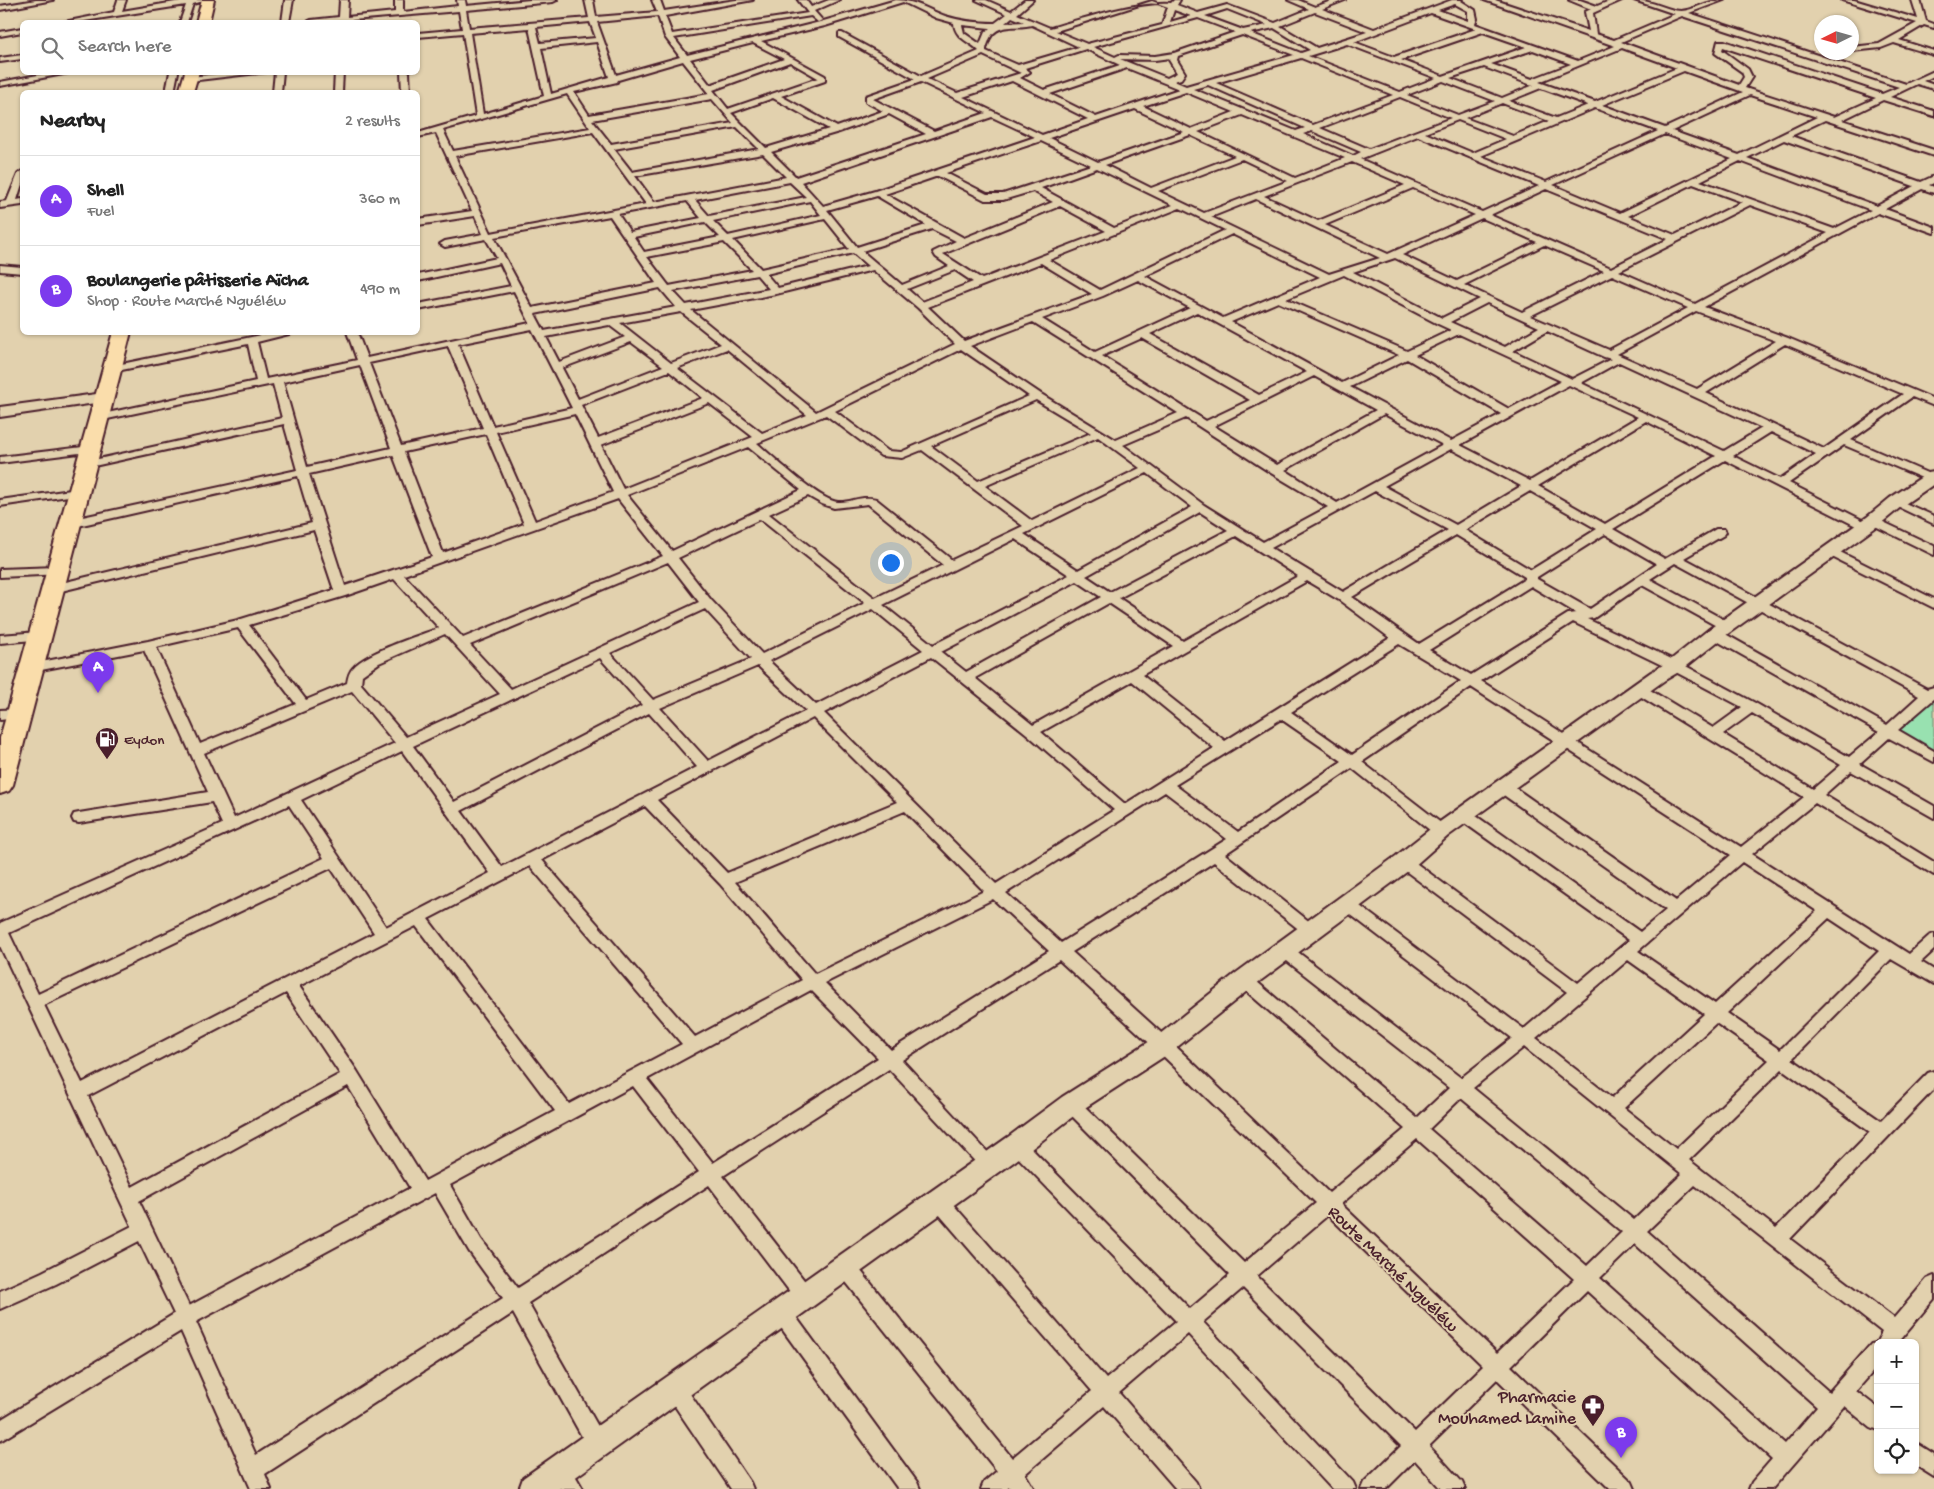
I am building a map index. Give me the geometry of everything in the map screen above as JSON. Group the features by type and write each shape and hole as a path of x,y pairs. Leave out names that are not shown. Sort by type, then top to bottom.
{"highway":[{"path":"203,20 208,0"},
{"path":"0,785 9,714 31,668 121,335"}],"main road":[{"path":"0,412 101,408"},
{"path":"534,1489 567,1480 596,1444 1017,1145 1071,1104 1163,1045 1244,980 1404,862 1441,831 1565,742 1676,666 1721,630 1896,502 1933,479"}],"street":[{"path":"0,8 49,0"},
{"path":"117,14 122,0"},
{"path":"80,20 203,0"},
{"path":"286,20 289,0"},
{"path":"344,0 343,20 399,14 461,4 553,0"},
{"path":"399,0 399,14"},
{"path":"589,0 599,40 614,80"},
{"path":"656,0 669,37 737,125 812,198 855,250 921,306 962,345 1037,396 1099,433 1200,507 1238,530 1262,548 1343,597 1399,638 1471,681 1934,978"},
{"path":"420,35 661,14 749,0"},
{"path":"802,0 822,24"},
{"path":"669,37 812,12 836,0"},
{"path":"420,134 614,80 684,58 822,24 876,2 904,0 949,20 996,26 1029,10"},
{"path":"980,0 1011,15 1029,10"},
{"path":"1049,31 1149,0"},
{"path":"1155,0 1242,32 1512,139"},
{"path":"1165,26 1172,6 1178,0"},
{"path":"1284,0 1293,16"},
{"path":"1292,0 1374,32"},
{"path":"1103,55 1143,58 1175,55 1242,32 1275,26 1293,16 1341,0"},
{"path":"1488,0 1593,35 1750,92 1934,153"},
{"path":"1573,0 1595,8"},
{"path":"1593,35 1589,12 1618,0"},
{"path":"1638,0 1683,13 1717,26 1814,54"},
{"path":"1613,43 1683,13 1720,0"},
{"path":"1846,0 1934,26"},
{"path":"185,20 191,1"},
{"path":"642,255 726,240 824,212 1186,89 1346,42 1457,1 1471,10 1473,19 1471,24"},
{"path":"1919,1 1923,23"},
{"path":"461,4 480,117"},
{"path":"1018,68 1227,7 1275,26 1316,51"},
{"path":"933,134 869,100 869,98 922,79 982,50 989,32 996,26 1011,15 1029,10"},
{"path":"1029,10 1040,27 1103,55 1296,134 1694,307 1784,340 1934,403"},
{"path":"1433,11 1579,64"},
{"path":"957,96 1026,73 982,50 961,34 957,27 958,22"},
{"path":"1859,48 1880,46 1923,23"},
{"path":"532,24 548,97"},
{"path":"1717,26 1718,38 1722,44 1934,114"},
{"path":"1395,59 1484,29"},
{"path":"0,34 20,30"},
{"path":"842,35 922,79 1040,138 1328,277"},
{"path":"536,46 599,40"},
{"path":"726,112 822,79 821,76 753,40"},
{"path":"1892,40 1934,53"},
{"path":"1346,42 1556,121"},
{"path":"1722,44 1718,51 1745,71 1748,77 1740,88"},
{"path":"1532,82 1622,46"},
{"path":"1296,134 1441,79 1534,47"},
{"path":"1167,81 1181,73 1173,60 1175,55"},
{"path":"1745,71 1746,65 1759,55"},
{"path":"0,60 20,57"},
{"path":"587,118 710,92 788,60"},
{"path":"1825,60 1822,64 1823,68 1835,81"},
{"path":"1832,60 1905,86"},
{"path":"1044,93 1127,65"},
{"path":"1486,65 1934,230"},
{"path":"1473,156 1684,68"},
{"path":"1835,120 1934,73"},
{"path":"0,84 52,75"},
{"path":"170,90 173,75"},
{"path":"189,81 238,75"},
{"path":"277,90 279,75"},
{"path":"338,90 339,75"},
{"path":"405,75 406,90"},
{"path":"1013,78 1094,119"},
{"path":"1914,81 1934,87"},
{"path":"1210,83 1368,152"},
{"path":"1202,217 1542,85"},
{"path":"569,91 628,175 652,205"},
{"path":"1223,322 1328,277 1392,257 1750,92"},
{"path":"775,96 836,130"},
{"path":"1136,106 1295,181"},
{"path":"628,175 764,151 836,130 889,111"},
{"path":"938,172 992,198 1034,188 1241,112"},
{"path":"445,244 793,180 992,114"},
{"path":"1621,216 1824,117"},
{"path":"608,147 737,125"},
{"name":"Route Marché Nguéléw","path":"438,129 489,236 503,260 620,494 708,603 760,660 815,712 995,892 1163,1045 1626,1489"},
{"path":"451,154 596,129"},
{"path":"1418,133 1676,239"},
{"path":"1785,137 1934,190"},
{"path":"1150,191 1243,156"},
{"path":"11,203 20,179"},
{"path":"1262,548 1507,413 1569,382 1694,307 1934,179"},
{"path":"1693,181 1834,232"},
{"path":"1317,225 1412,185"},
{"path":"1034,188 1114,231"},
{"path":"878,193 933,226 962,240"},
{"path":"1256,196 1317,225 1458,284 1522,316 1613,357 1698,392 1824,453"},
{"path":"628,234 812,198"},
{"path":"690,199 706,219 760,272 776,292"},
{"path":"0,205 20,202"},
{"path":"981,283 938,252 962,240 1061,202"},
{"path":"1522,316 1610,270 1749,202"},
{"path":"921,306 1178,206"},
{"path":"613,212 664,287 683,308 815,416"},
{"path":"420,222 478,213"},
{"path":"528,312 664,287 760,272 855,250 933,226"},
{"path":"31,668 241,623 342,593 620,494 827,411 962,345 1100,294 1231,231"},
{"path":"1458,284 1544,242"},
{"path":"1041,259 1100,294"},
{"path":"420,278 503,260"},
{"path":"899,288 957,266"},
{"path":"101,408 262,383 452,343 537,330 612,322 776,292 874,267"},
{"path":"0,268 20,270"},
{"path":"1344,272 1458,330 1646,417 1780,484 1934,551"},
{"path":"991,1489 1418,1128 1462,1088 1741,855 1814,797 1931,693 1758,604 1604,530 1528,485 1449,445 1138,276"},
{"path":"420,307 516,288"},
{"path":"1279,299 1406,354 1507,413"},
{"path":"1442,322 1488,299"},
{"path":"1094,356 1199,308"},
{"path":"1035,319 1336,508"},
{"path":"612,322 709,398 810,491 835,506 861,500 872,502 952,566"},
{"path":"1504,352 1546,327"},
{"path":"1342,387 1458,330"},
{"path":"1143,334 1259,400"},
{"path":"112,369 279,335"},
{"path":"353,335 439,559"},
{"path":"556,367 632,338"},
{"path":"1698,392 1784,340"},
{"path":"252,341 262,383"},
{"path":"452,343 531,526"},
{"path":"69,524 398,452 576,407 727,344"},
{"path":"1205,426 1315,372"},
{"path":"277,380 318,525 342,593"},
{"path":"1780,484 1911,393"},
{"path":"827,411 885,454 902,455 1037,396"},
{"path":"595,443 709,398"},
{"path":"1275,471 1384,410"},
{"path":"1115,445 1186,414"},
{"path":"1343,597 1528,485 1646,417"},
{"path":"0,460 88,457 288,420"},
{"path":"1419,650 1604,530 1771,427"},
{"path":"977,486 1099,433"},
{"path":"1843,440 1933,479"},
{"path":"924,446 1031,526"},
{"path":"453,809 650,707 760,660 1147,469"},
{"path":"1375,486 1455,529 1590,615"},
{"path":"461,644 670,557 810,491"},
{"path":"0,502 78,492"},
{"path":"1896,502 1934,520"},
{"path":"77,1094 1077,576 1200,507"},
{"path":"762,514 931,652 1032,731 1124,811"},
{"path":"0,574 55,580 318,525"},
{"path":"966,678 1238,530"},
{"path":"252,1470 1060,950 1215,854 1471,681 1572,616 1590,615 1644,581 1671,561 1720,532"},
{"path":"1016,534 1182,646"},
{"path":"1830,551 1934,604"},
{"path":"396,574 509,695"},
{"path":"1032,731 1307,576"},
{"path":"1644,581 1721,630 1934,757"},
{"path":"261,1489 185,1318 0,930 292,798 708,603"},
{"path":"1572,616 1676,666 1752,707 1850,766 1934,813"},
{"path":"241,623 304,706"},
{"path":"447,629 359,669 354,677 354,684 404,744 500,875"},
{"path":"0,639 39,636"},
{"path":"0,1431 185,1318 813,982 995,892 1399,638"},
{"path":"148,644 230,825"},
{"path":"602,652 706,768"},
{"path":"1132,674 1224,748"},
{"path":"197,751 354,684"},
{"path":"1640,690 1934,869"},
{"path":"1712,735 1752,707"},
{"path":"1282,712 1353,762 1441,831"},
{"path":"1165,785 1236,838"},
{"path":"1503,787 1676,909"},
{"path":"79,818 216,796"},
{"path":"292,798 383,935"},
{"path":"647,799 725,880 813,982 890,1059 988,1164"},
{"path":"725,880 907,804"},
{"path":"1464,815 1640,940"},
{"path":"1215,854 1311,931"},
{"path":"532,858 693,1046"},
{"path":"34,1003 334,860"},
{"path":"1404,862 1579,992"},
{"path":"1347,904 1524,1038 1777,1240 1890,1337 1934,1285"},
{"path":"1612,1109 1828,910"},
{"path":"418,917 566,1114"},
{"path":"1910,963 1934,940"},
{"path":"1284,950 1462,1088 1836,1399 1874,1419"},
{"path":"1676,1160 1890,950"},
{"path":"1627,951 1882,1131"},
{"path":"1244,980 1418,1128 1588,1277 1786,1458"},
{"path":"289,984 351,1076 422,1192"},
{"path":"128,1198 351,1076"},
{"path":"636,1077 804,1296"},
{"path":"1777,1240 1934,1078"},
{"path":"1071,1104 1415,1446 1455,1489"},
{"path":"1017,1145 1189,1321 1346,1489"},
{"path":"1371,1489 1694,1174"},
{"path":"439,1183 475,1245 516,1300 596,1444"},
{"path":"938,1200 1189,1489"},
{"path":"0,1300 142,1230"},
{"path":"845,1266 1024,1489"},
{"path":"781,1312 910,1489"},
{"path":"1759,1489 1874,1356"},
{"path":"675,1389 743,1489"},
{"path":"1919,1455 1934,1468"}],"green space":[{"path":"1934,698 1934,752 1895,731"}],"place":[{"name":"Shell","path":"98,693"},
{"name":"Eydon","path":"107,760"},
{"name":"Pharmacie Mouhamed Lamine","path":"1593,1427"},
{"name":"Boulangerie pâtisserie Aïcha","path":"1621,1458"}]}
